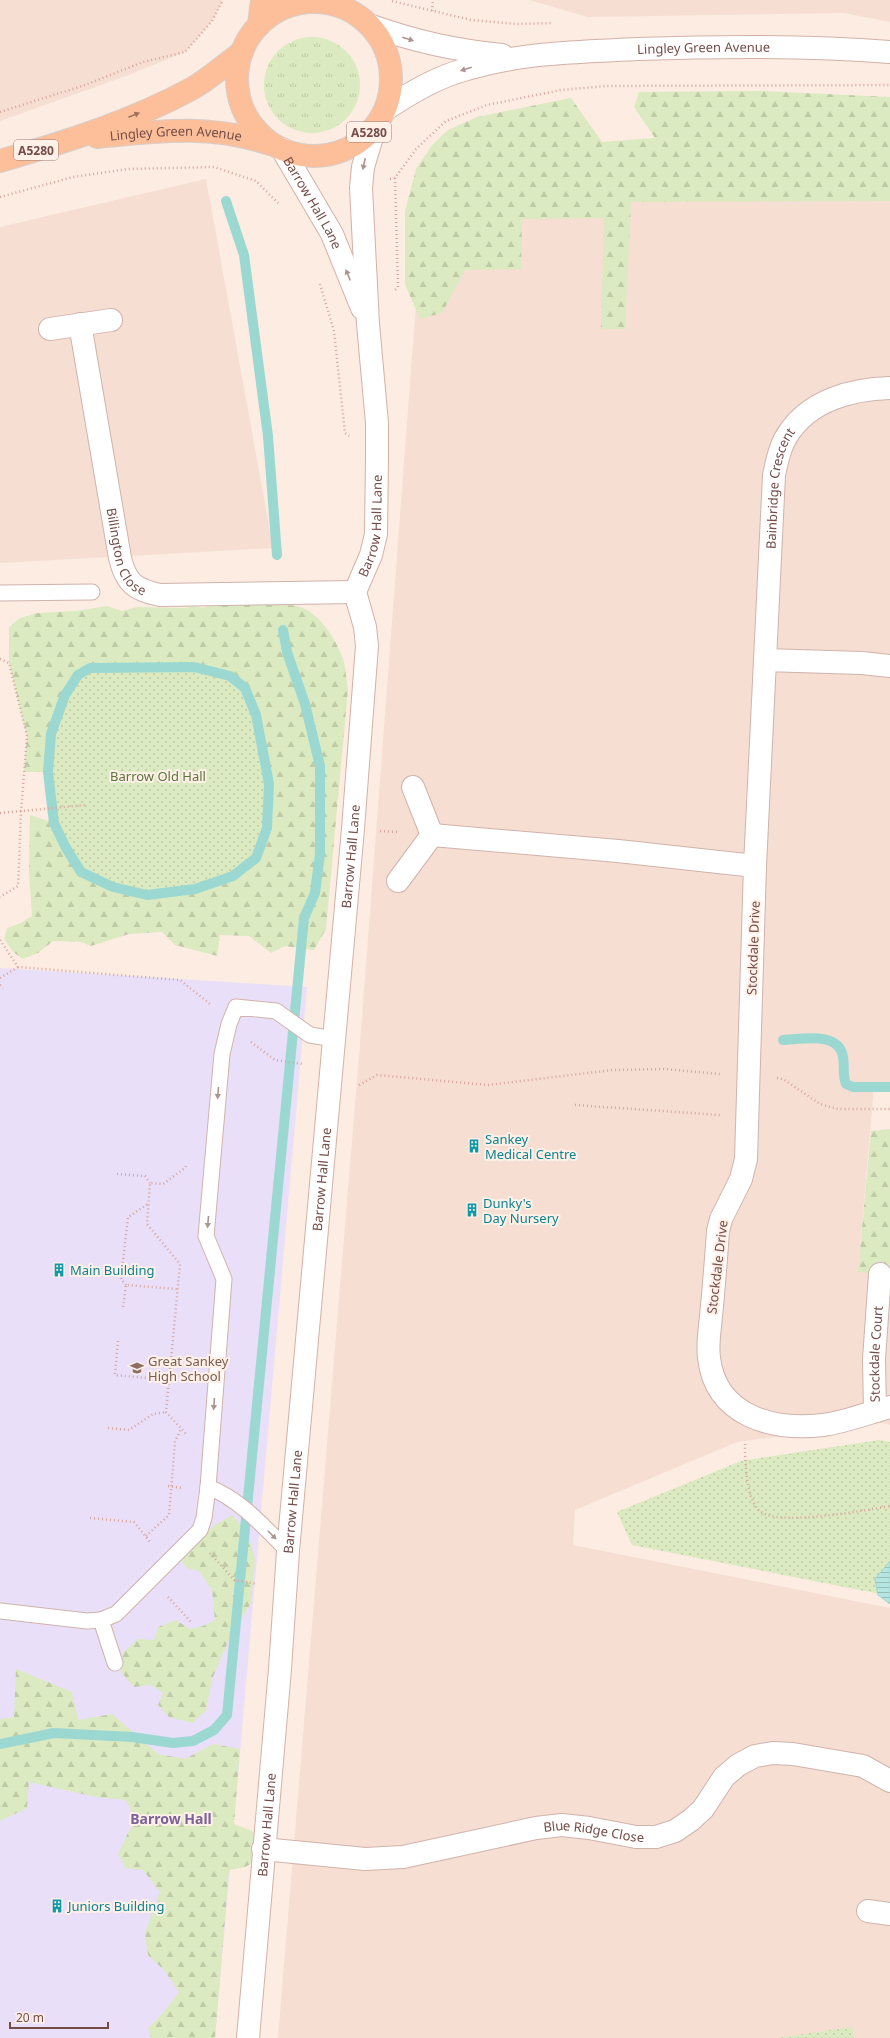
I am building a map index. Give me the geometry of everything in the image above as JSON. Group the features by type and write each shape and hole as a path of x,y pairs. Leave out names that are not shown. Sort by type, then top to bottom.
{"main road":[{"name":"A5280","path":"259,25 262,0"},
{"name":"A5280","path":"330,1 353,12 372,26 384,44 391,66 391,87 380,118 356,144 332,154 307,156 280,148 260,134 246,116 239,96 237,73 242,52 249,37 259,25 280,9 305,2 330,1"},
{"name":"Lingley Green Avenue","path":"0,161 72,140 157,106 194,87 242,52"},
{"name":"Lingley Green Avenue","path":"72,140 157,132 205,130 228,133 280,148"}],"street":[{"name":"Lingley Green Avenue","path":"372,26 411,40 458,50 517,56"},
{"name":"Lingley Green Avenue","path":"380,118 426,84 466,69 517,56 559,52 666,48 798,46 890,52"},
{"name":"Barrow Hall Lane","path":"248,2038 279,1676 288,1551 353,829 367,646 365,627 355,592 371,555 376,534 377,423 368,324 361,188 363,167 380,118"},
{"name":"Barrow Hall Lane","path":"280,148 332,234 368,324"},
{"path":"50,329 111,320"},
{"name":"Billington Close","path":"80,324 120,558 126,577 134,585 144,591 160,595 355,592"},
{"name":"Bainbridge Crescent","path":"766,660 774,475 779,453 788,434 801,419 818,406 836,396 857,391 890,388"},
{"path":"766,660 862,663 890,666"},
{"name":"Stockdale Drive","path":"766,660 755,866 746,1160 742,1173 720,1219 708,1357 717,1386 734,1407 747,1416 769,1423 796,1426 823,1425 883,1409"},
{"path":"413,787 432,835"},
{"path":"432,835 618,851 755,866"},
{"path":"398,881 432,835"},
{"name":"Stockdale Court","path":"880,1274 874,1359 883,1409"},
{"name":"Blue Ridge Close","path":"263,1849 365,1859 403,1857 536,1828 562,1825 589,1828 636,1837 656,1837 675,1831 691,1820 703,1809 724,1777 738,1765 755,1756 773,1753 793,1754 864,1766 890,1781"},
{"path":"868,1911 890,1914"}],"lane":[{"path":"0,593 92,592"},
{"path":"0,1610 87,1622 101,1620 116,1614 200,1530 204,1518 208,1487 224,1279 206,1236 222,1054 229,1024 236,1007 276,1011 310,1035 334,1039"},
{"path":"208,1487 224,1493 255,1519 288,1551"},
{"path":"101,1620 115,1663"}],"path":[{"path":"0,112 85,85 143,62 185,52 212,22 223,0"},
{"path":"390,0 478,21 517,24 558,23"},
{"path":"432,11 433,0"},
{"path":"398,287 395,178 416,150 446,121 487,105 561,90 606,86 890,86"},
{"path":"0,197 73,177 128,169 214,167 256,181 286,210"},
{"path":"319,281 334,331 344,433"},
{"path":"0,659 9,663 27,736 21,812 18,886 0,897"},
{"path":"0,813 86,805"},
{"path":"353,829 432,835"},
{"path":"0,940 18,967"},
{"path":"0,978 18,967 180,980 208,1004 236,1007"},
{"path":"0,985 3,988"},
{"path":"275,1060 299,1064"},
{"path":"357,1086 377,1074 488,1085 613,1070 664,1069 723,1074"},
{"path":"770,1077 783,1079 820,1104 838,1109 890,1109"},
{"path":"575,1105 747,1116"},
{"path":"150,1184 163,1184 185,1168 187,1161"},
{"path":"117,1174 145,1176 150,1184 147,1224 180,1264 166,1412 191,1438"},
{"path":"148,1204 128,1217 121,1279 126,1285 178,1289"},
{"path":"123,1307 126,1285"},
{"path":"118,1341 115,1375 169,1380"},
{"path":"108,1428 129,1430 153,1414 166,1412"},
{"path":"747,1416 745,1453 749,1490 753,1503 760,1512 774,1517 798,1517 890,1506"},
{"path":"146,1536 169,1515 170,1487 175,1442 181,1428"},
{"path":"170,1487 182,1487"},
{"path":"90,1518 134,1522 167,1563"},
{"path":"195,1535 234,1580 257,1584"},
{"path":"152,1579 192,1622"}],"shaded area":[{"path":"0,0 223,0 212,21 185,52 126,76 0,121"},
{"path":"529,0 890,0 890,22 844,13 588,17"},
{"path":"206,179 273,548 0,563 0,227"},
{"path":"425,186 890,196 890,1086 874,1086 858,1271 890,1275 890,1425 882,1423 737,1442 575,1510 573,1545 890,1608 890,2038 278,2038 360,1045"},
{"name":"Great Sankey High School","path":"0,968 307,987 215,2038 0,2038"}],"green space":[{"path":"312,37 330,40 346,51 357,67 360,85 357,103 346,119 330,130 312,133 294,130 278,119 267,103 264,85 267,67 278,51 294,40"},
{"path":"761,91 890,97 890,201 631,202 625,329 601,329 604,218 522,219 521,269 465,270 442,313 420,319 405,284 405,211 416,169 433,144 448,130 477,117 571,98 602,142 655,138 634,107 639,92"},
{"path":"254,602 296,606 308,610 327,628 340,652 345,666 348,689 326,929 314,950 285,946 271,953 249,936 220,935 217,956 175,945 162,932 129,934 91,946 81,942 53,941 38,953 23,959 13,952 4,939 7,928 21,923 32,916 29,872 30,815 54,823 66,848 81,872 113,887 147,895 195,889 232,876 194,667 90,668 78,675 51,734 48,772 24,772 27,736 9,663 9,627 20,618 37,613 77,611 107,606 122,611 137,607 185,608 194,606 203,608 216,603"},
{"name":"Barrow Old Hall","path":"194,667 230,676 245,688 256,715 269,784 267,828 256,858 233,876 195,889 147,895 113,887 81,872 66,848 54,823 48,772 51,734 65,695 78,675 90,668"},
{"path":"890,1129 890,1275 858,1272 871,1131"},
{"path":"879,1440 890,1442 890,1596 632,1545 617,1512 741,1461"},
{"path":"232,1515 248,1534 255,1559 251,1603 231,1635 212,1679 206,1711 192,1723 169,1717 158,1705 163,1693 151,1685 134,1687 121,1672 123,1653 138,1639 154,1640 158,1627 176,1620 190,1629 203,1626 215,1620 212,1590 199,1571 187,1568 180,1559 212,1527"},
{"path":"16,1669 72,1692 78,1720 112,1714 158,1754 185,1759 213,1744 240,1749 234,1824 252,1831 260,1841 256,1855 248,1866 229,1870 215,2038 151,2038 148,2028 163,2013 179,1992 164,1970 148,1955 145,1933 160,1892 143,1870 125,1868 118,1854 136,1820 126,1800 96,1797 29,1782 27,1808 0,1821 0,1719 14,1717"},
{"path":"852,2027 854,2038 776,2038"}],"water":[{"path":"890,1561 890,1604 878,1595 875,1579"}],"waterway":[{"path":"226,201 244,255 268,436 277,555"},
{"path":"0,1744 54,1733 132,1737 173,1743 193,1741 214,1730 227,1715 304,918 315,893 320,854 320,766 305,704 287,652 283,630"},
{"path":"194,667 230,676 245,688 256,715 269,784 267,828 256,858 233,876 195,889 147,895 113,887 81,872 66,848 54,823 48,772 51,734 65,695 78,675 90,668 194,667"},
{"path":"783,1040 819,1038 835,1043 840,1049 843,1057 844,1077 846,1084 853,1087 890,1087"}],"place":[{"name":"Sankey Medical Centre","path":"474,1146"},
{"name":"Dunky's Day Nursery","path":"472,1210"},
{"name":"Main Building","path":"59,1270"},
{"name":"Great Sankey High School","path":"137,1368"},
{"name":"Juniors Building","path":"57,1906"}],"district":[{"name":"Barrow Hall","path":"171,1818"}]}
